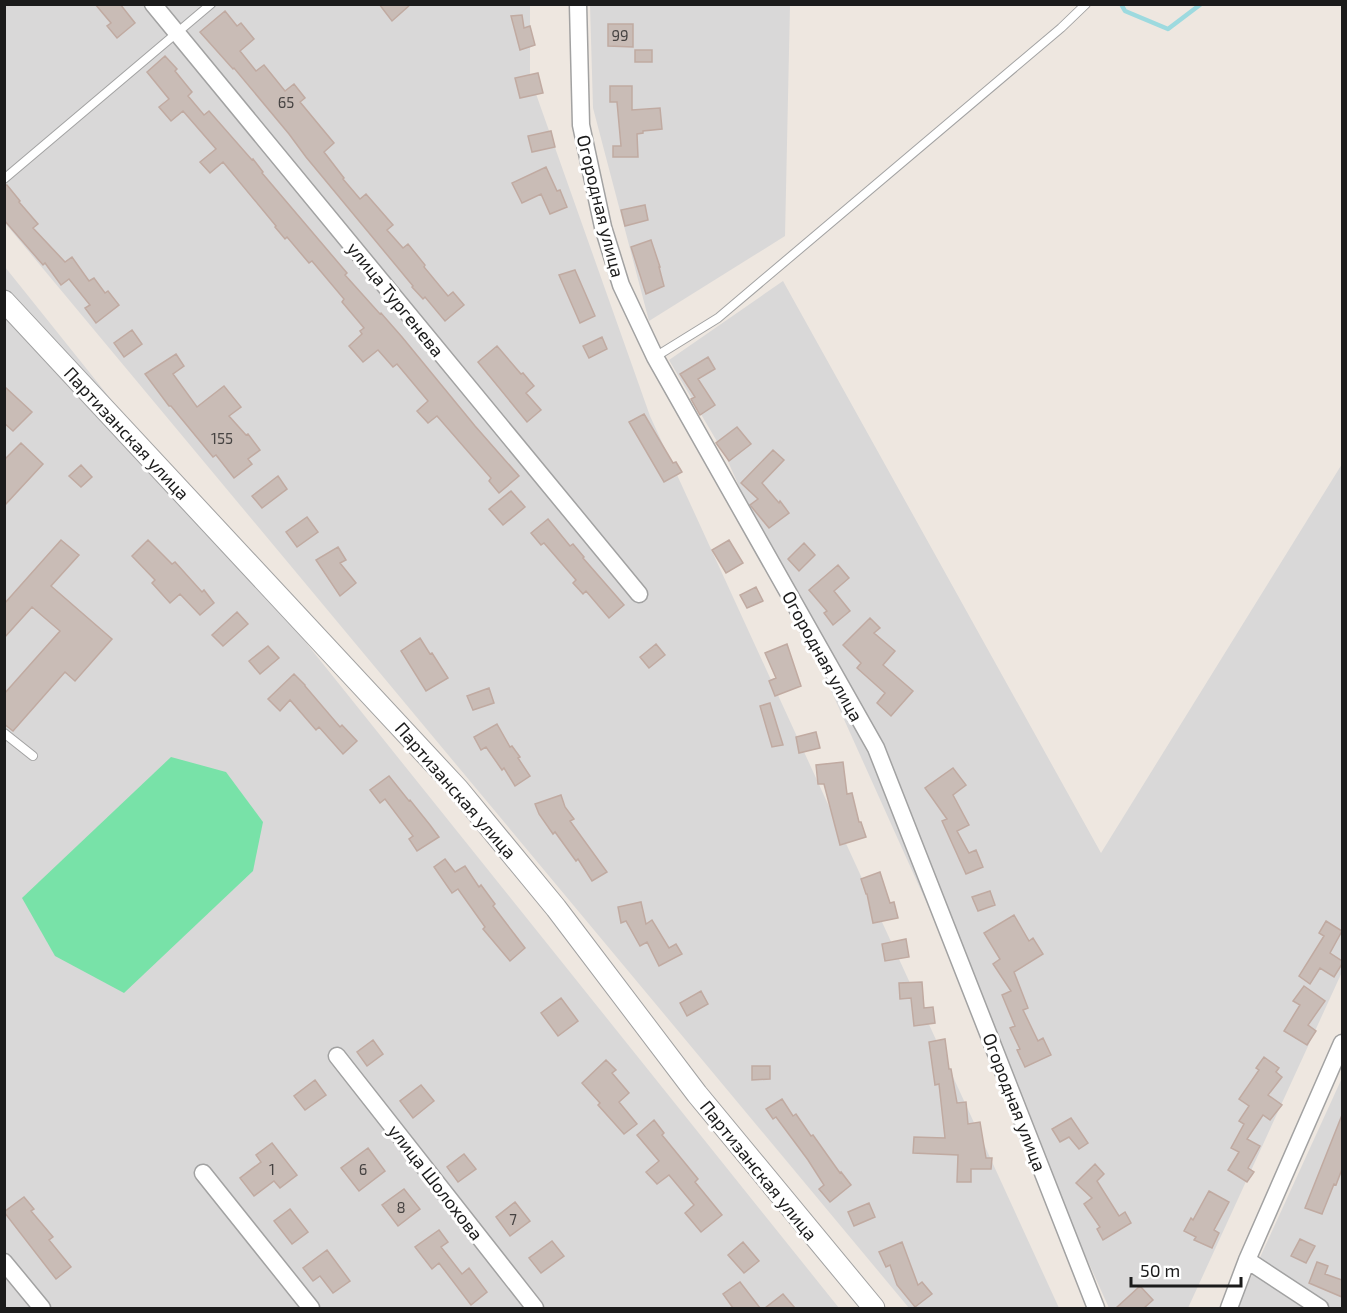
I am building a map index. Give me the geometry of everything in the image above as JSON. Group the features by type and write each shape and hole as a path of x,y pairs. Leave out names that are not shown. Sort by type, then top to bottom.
{"street":[{"name":"улица Тургенева","path":"153,4 639,594"},
{"name":"Огородная улица","path":"578,4 581,125 603,227 621,285 655,357 876,748 1096,1308"},
{"name":"Партизанская улица","path":"6,307 458,789 556,908 697,1094 874,1308"},
{"path":"1229,1308 1247,1260 1342,1044"},
{"name":"улица Шолохова","path":"337,1056 535,1308"},
{"path":"203,1173 311,1308"},
{"path":"1247,1260 1320,1308"},
{"path":"4,1262 42,1308"}],"lane":[{"path":"4,179 211,4"},
{"path":"655,357 718,318 1061,28 1086,4"},
{"path":"4,733 33,756"}],"shaded area":[{"path":"4,5 530,5 530,77 650,416 1059,1308 909,1308 5,223"},
{"path":"590,5 790,5 785,236 649,321 593,108"},
{"path":"5,267 839,1308 5,1308"},
{"path":"783,281 1101,853 1342,464 1342,972 1188,1308 1109,1308 725,455 669,360"},
{"path":"1342,1078 1342,1308 1237,1308 1262,1253"}],"green space":[{"path":"171,757 226,772 263,822 253,871 124,993 55,956 22,898"}],"building":[{"path":"95,4 120,4 135,23 117,38 107,26 111,23"},
{"path":"379,4 411,4 392,21"},
{"path":"225,11 237,26 241,23 254,39 240,51 256,71 264,65 285,91 294,84 305,98 300,102 334,143 324,152 343,179 360,199 366,194 393,225 387,230 403,248 408,244 448,296 453,292 464,305 445,321 425,297 423,299 412,287 289,134 234,68 200,32"},
{"path":"522,15 524,28 530,26 535,45 520,50 511,16"},
{"path":"608,24 633,24 633,47 608,46"},
{"path":"635,50 652,50 652,62 635,62"},
{"path":"165,56 177,69 175,71 192,92 188,96 204,115 209,111 253,159 262,173 347,273 345,275 402,337 519,476 499,493 489,481 491,478 437,416 428,423 417,411 428,401 397,364 393,367 378,350 363,362 349,346 362,334 360,331 364,328 342,302 344,299 312,261 309,263 287,237 285,239 223,162 210,173 200,162 216,149 183,111 171,121 159,107 169,99 147,72"},
{"path":"538,73 543,93 520,98 515,78"},
{"path":"610,86 632,86 632,110 660,108 662,129 637,134 638,157 613,157 613,146 621,146 617,102 610,102"},
{"path":"551,131 555,147 532,152 528,136"},
{"path":"546,167 567,207 550,214 541,194 522,203 512,183"},
{"path":"4,185 7,185 38,224 33,228 65,262 72,257 89,281 94,278 105,293 108,291 119,305 96,323 85,308 90,305 69,279 61,285 45,263 43,265 4,220"},
{"path":"645,205 648,220 625,226 621,210"},
{"path":"651,240 664,286 646,294 631,247"},
{"path":"575,270 595,316 580,323 559,275"},
{"path":"132,330 142,344 124,357 114,343"},
{"path":"602,337 607,349 589,358 583,346"},
{"path":"497,346 534,386 526,393 541,410 527,422 478,362"},
{"path":"176,354 184,366 173,374 197,407 224,386 241,407 229,416 246,435 248,434 260,450 248,459 252,464 234,478 216,455 213,457 169,406 145,374"},
{"path":"708,357 715,369 698,379 715,405 700,415 691,399 695,397 680,374"},
{"path":"4,386 32,412 13,431 4,423"},
{"path":"644,414 673,463 676,462 682,472 664,482 629,422"},
{"path":"737,427 751,444 729,461 716,443"},
{"path":"21,443 43,464 4,506 4,460"},
{"path":"773,450 784,460 762,483 789,513 769,528 750,505 758,499 741,483"},
{"path":"81,465 92,477 81,487 69,476"},
{"path":"278,476 287,489 262,508 252,496"},
{"path":"511,491 525,507 503,525 489,509"},
{"path":"307,517 318,532 297,547 286,532"},
{"path":"548,519 570,546 573,544 624,605 609,618 586,591 583,594 573,583 576,580 544,543 541,545 531,533"},
{"path":"61,540 79,555 51,586 112,639 75,681 65,672 13,731 4,724 4,694 60,631 32,607 4,638 4,604"},
{"path":"148,540 172,564 175,562 214,603 200,615 180,594 170,603 152,583 155,580 132,556"},
{"path":"729,540 743,563 726,573 712,550"},
{"path":"804,543 815,555 799,571 788,559"},
{"path":"338,547 346,560 340,563 356,583 340,596 316,560"},
{"path":"838,565 849,578 834,591 850,611 833,625 824,613 827,611 809,590"},
{"path":"756,587 763,601 747,608 740,595"},
{"path":"237,612 248,624 223,646 212,635"},
{"path":"870,618 880,628 874,633 895,651 883,665 913,691 891,716 877,703 885,693 857,668 861,663 843,645"},
{"path":"420,638 448,678 426,691 401,651"},
{"path":"656,644 665,655 649,668 640,657"},
{"path":"787,644 801,686 775,696 769,681 776,678 765,653"},
{"path":"268,646 279,658 260,674 249,661"},
{"path":"294,674 340,727 342,725 357,741 343,754 319,727 316,730 290,700 280,711 268,699"},
{"path":"489,688 494,703 473,710 467,696"},
{"path":"770,703 783,745 772,747 760,706"},
{"path":"497,724 530,776 515,786 504,768 502,770 486,747 481,750 474,737"},
{"path":"816,732 820,748 799,753 796,737"},
{"path":"843,762 847,794 852,793 859,822 861,822 866,837 840,845 824,784 818,784 816,765"},
{"path":"953,768 966,785 953,795 969,825 957,831 969,853 976,850 983,867 966,874 942,821 947,819 925,788"},
{"path":"389,776 439,837 417,851 409,839 413,836 385,799 380,803 370,790"},
{"path":"561,795 565,807 574,819 570,821 607,872 592,881 578,859 576,861 555,832 553,834 535,804"},
{"path":"445,859 455,872 465,866 525,948 510,961 483,929 485,927 458,889 452,893 434,867"},
{"path":"880,872 890,903 894,902 898,918 873,923 867,894 861,879"},
{"path":"990,891 995,905 978,911 972,897"},
{"path":"641,902 646,924 652,920 669,948 676,944 682,954 659,966 647,942 640,946 626,921 621,923 618,907"},
{"path":"1014,915 1029,941 1033,938 1043,954 1014,972 1028,1008 1023,1010 1038,1041 1043,1038 1051,1055 1025,1067 1010,1028 1015,1026 1002,995 1011,991 993,964 1000,959 984,933"},
{"path":"1326,921 1342,931 1330,953 1342,961 1342,964 1334,977 1320,968 1310,984 1299,976 1324,936 1319,933"},
{"path":"906,939 909,957 885,961 882,944"},
{"path":"922,982 924,1008 933,1007 935,1023 914,1026 911,998 900,999 899,983"},
{"path":"1304,986 1325,1001 1308,1025 1316,1031 1307,1045 1284,1031 1300,1005 1293,1001"},
{"path":"701,991 708,1004 687,1016 680,1003"},
{"path":"561,998 578,1021 558,1036 541,1013"},
{"path":"945,1039 957,1103 966,1102 968,1124 980,1122 986,1158 992,1158 991,1169 971,1169 971,1182 957,1182 958,1155 913,1153 914,1137 945,1138 939,1084 935,1085 929,1042"},
{"path":"373,1040 383,1054 367,1066 357,1052"},
{"path":"1264,1057 1279,1068 1276,1072 1282,1077 1268,1095 1282,1105 1270,1120 1263,1115 1247,1139 1260,1146 1248,1168 1254,1172 1247,1182 1228,1170 1239,1152 1231,1148 1244,1124 1239,1121 1249,1106 1239,1099 1259,1070 1256,1068"},
{"path":"606,1060 616,1070 612,1073 629,1093 619,1102 637,1124 624,1134 582,1083"},
{"path":"752,1066 770,1066 770,1079 752,1080"},
{"path":"315,1080 326,1095 305,1110 294,1096"},
{"path":"421,1085 434,1101 413,1118 400,1101"},
{"path":"782,1099 793,1116 796,1114 851,1185 830,1202 819,1189 824,1185 808,1160 776,1117 773,1119 766,1109"},
{"path":"1342,1115 1342,1169 1322,1214 1305,1208"},
{"path":"1071,1118 1088,1143 1079,1149 1069,1137 1060,1142 1052,1129"},
{"path":"654,1120 664,1133 662,1135 698,1179 695,1182 722,1215 701,1232 685,1213 694,1205 669,1175 657,1184 646,1172 659,1161 637,1135"},
{"path":"272,1143 297,1175 280,1188 274,1181 254,1196 240,1178 261,1162 256,1155"},
{"path":"368,1148 385,1171 359,1191 341,1168"},
{"path":"464,1154 476,1169 458,1182 447,1167"},
{"path":"1095,1164 1104,1174 1097,1181 1119,1216 1125,1212 1131,1223 1103,1240 1097,1229 1100,1227 1084,1204 1092,1198 1076,1183"},
{"path":"404,1189 420,1209 398,1226 382,1205"},
{"path":"1209,1191 1229,1202 1214,1230 1219,1233 1212,1248 1194,1240 1196,1237 1184,1231 1191,1218 1193,1220"},
{"path":"24,1197 34,1209 31,1211 53,1237 49,1240 71,1267 56,1279 4,1212"},
{"path":"515,1202 530,1221 510,1236 496,1217"},
{"path":"869,1203 875,1217 854,1226 848,1212"},
{"path":"290,1209 308,1232 292,1244 274,1221"},
{"path":"439,1230 448,1242 441,1247 462,1274 469,1268 487,1292 471,1305 439,1263 432,1269 415,1247"},
{"path":"1300,1239 1315,1246 1306,1263 1291,1256"},
{"path":"552,1241 564,1256 541,1273 529,1258"},
{"path":"743,1242 759,1261 744,1273 728,1255"},
{"path":"902,1242 918,1285 922,1282 932,1294 915,1307 897,1285 890,1265 886,1267 879,1252"},
{"path":"327,1250 350,1281 333,1293 320,1276 313,1281 303,1268"},
{"path":"1317,1262 1328,1266 1325,1274 1342,1280 1342,1297 1309,1283"},
{"path":"740,1282 760,1308 733,1308 723,1294"},
{"path":"1140,1286 1153,1300 1144,1308 1116,1308"},
{"path":"783,1294 795,1308 765,1308"}],"waterway":[{"path":"1121,4 1125,11 1168,29 1201,4"}]}
